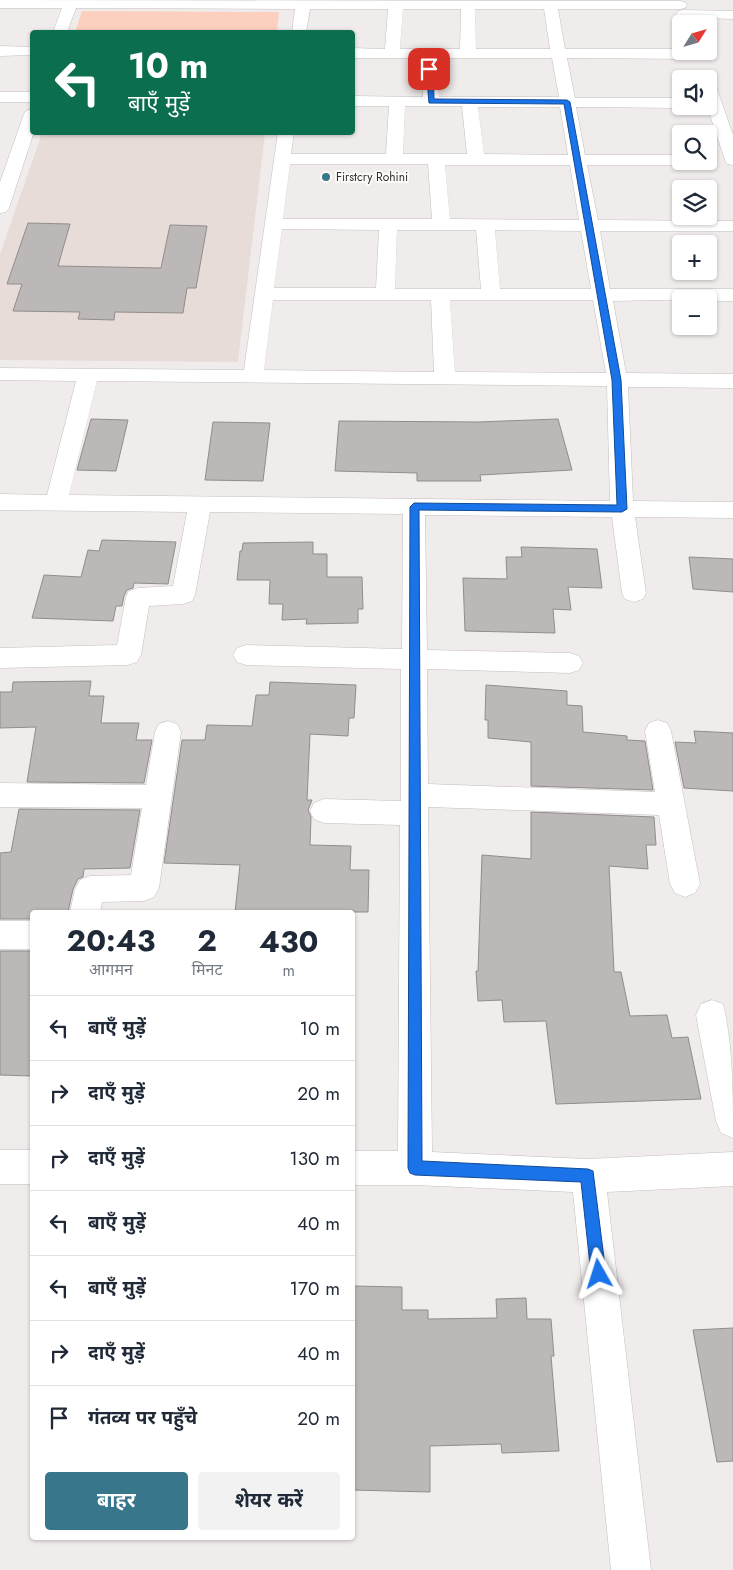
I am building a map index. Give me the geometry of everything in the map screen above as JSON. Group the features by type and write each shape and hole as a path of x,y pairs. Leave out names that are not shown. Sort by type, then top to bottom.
{"street":[{"path":"10,3 187,2 303,5 348,2 396,5 468,5 512,2 733,15"},
{"path":"61,30 70,4"},
{"path":"299,30 303,5"},
{"path":"392,53 396,5"},
{"path":"468,5 468,53"},
{"path":"550,5 617,380 622,509 634,593"},
{"path":"0,51 30,51"},
{"path":"355,53 672,53"},
{"path":"428,53 431,101"},
{"path":"698,60 702,70"},
{"path":"0,97 30,97"},
{"path":"355,100 672,103"},
{"path":"394,160 397,101"},
{"path":"469,101 476,160"},
{"path":"717,113 729,139 728,160"},
{"path":"0,208 30,120"},
{"path":"253,376 286,135"},
{"path":"0,152 20,152"},
{"path":"282,159 672,160"},
{"path":"436,160 441,225"},
{"path":"274,224 733,226"},
{"path":"385,294 388,224"},
{"path":"485,225 491,294"},
{"path":"264,294 733,295"},
{"path":"440,294 445,378"},
{"path":"0,374 733,381"},
{"path":"56,502 88,375"},
{"path":"0,502 733,510"},
{"path":"0,658 128,655 138,597 183,595 200,504"},
{"path":"414,507 415,1168"},
{"path":"246,655 570,663"},
{"path":"658,731 685,884"},
{"path":"85,910 90,889 144,888 168,732"},
{"path":"0,795 158,797"},
{"path":"324,811 414,804 671,804"},
{"path":"0,935 30,935"},
{"path":"712,1015 733,1121"},
{"path":"0,1167 30,1167"},
{"path":"355,1168 415,1168 588,1176 733,1169"},
{"path":"588,1176 631,1570"}],"shaded area":[{"path":"82,11 279,12 277,30 76,30"},
{"path":"41,135 265,135 238,362 0,360 0,254"}],"building":[{"path":"28,223 70,224 58,266 161,268 170,225 207,226 196,288 187,288 183,313 115,312 114,320 78,319 80,312 13,311 22,284 7,284"},
{"path":"91,419 128,420 116,471 77,470"},
{"path":"558,419 572,470 480,475 481,481 417,481 417,473 335,471 339,421 478,422"},
{"path":"213,422 270,423 263,481 205,480"},
{"path":"102,540 176,542 168,584 134,583 133,588 127,590 122,606 116,606 113,621 32,618 44,575 81,577 88,550 99,551"},
{"path":"313,542 313,554 327,554 327,577 362,577 363,609 358,609 358,623 306,624 307,619 282,620 283,604 269,604 270,580 237,580 240,551 242,551 243,543"},
{"path":"521,547 597,549 602,588 568,587 571,610 553,609 555,633 465,631 463,578 507,579 506,557 522,557"},
{"path":"689,557 733,559 733,592 693,589"},
{"path":"91,681 89,696 104,696 101,723 139,723 136,740 152,740 144,783 27,782 36,727 0,728 0,692 12,692 13,682"},
{"path":"270,682 356,685 354,718 349,718 348,736 310,734 307,800 312,800 308,810 311,817 310,845 351,846 350,870 369,870 368,912 355,912 355,910 235,910 240,865 164,863 182,740 205,740 207,725 252,726 256,695 269,695"},
{"path":"486,685 567,691 567,705 582,706 583,732 627,736 627,740 645,741 653,790 531,786 531,742 488,738 488,720 485,720"},
{"path":"694,731 733,733 733,791 684,788 675,742 696,743"},
{"path":"19,809 140,810 130,868 84,869 83,877 78,879 73,889 68,910 30,910 30,919 0,919 0,853 11,852"},
{"path":"531,812 654,817 656,845 646,845 648,869 609,866 614,972 621,972 630,1016 667,1015 672,1038 688,1037 701,1099 556,1104 546,1021 504,1022 502,1000 478,1001 476,971 478,971 482,855 531,859"},
{"path":"0,951 30,951 30,1076 0,1075"},
{"path":"355,1286 402,1287 402,1310 428,1310 428,1319 497,1318 496,1299 526,1298 527,1319 551,1319 554,1356 551,1356 559,1451 502,1453 501,1444 430,1446 430,1492 355,1490"},
{"path":"733,1328 733,1461 717,1462 693,1330"}],"place":[{"name":"Firstcry Rohini","path":"326,177"}],"route":[{"path":"429,69 431,101 567,102 617,380 622,509 414,507 415,1168 588,1176 599,1274"}]}
